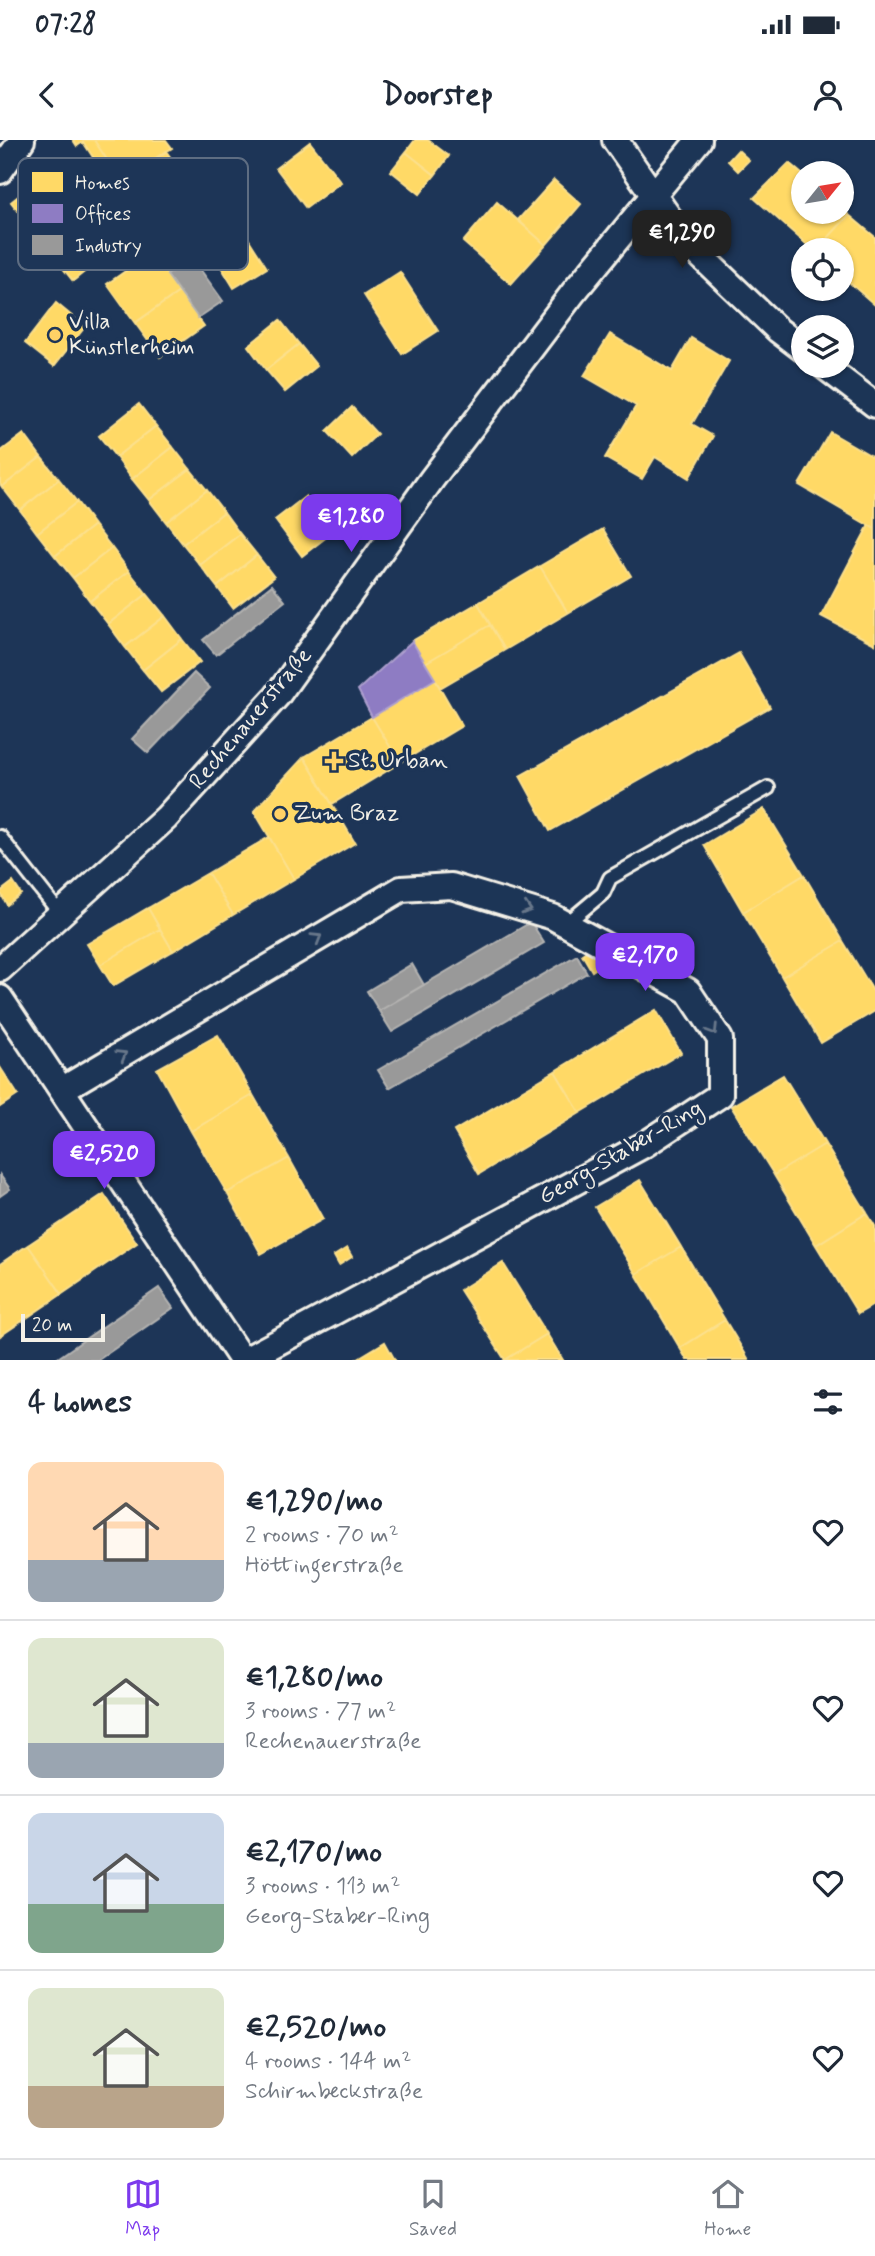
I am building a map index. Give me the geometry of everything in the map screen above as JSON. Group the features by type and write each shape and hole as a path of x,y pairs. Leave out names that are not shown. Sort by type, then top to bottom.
{"street":[{"path":"0,171 22,140"},
{"path":"615,140 687,243 791,340"},
{"name":"Rechenauerstraße","path":"0,969 166,818 277,696 432,480 573,293 699,140"},
{"path":"840,378 875,405"},
{"name":"Georg-Staber-Ring","path":"63,1090 401,889 451,886 553,917 688,990 720,1039 720,1095 644,1145 244,1360"},
{"path":"0,998 244,1360"}],"lane":[{"path":"566,924 603,893 610,878 768,788"},
{"path":"0,837 61,915"}],"building: Homes":[{"path":"73,140 94,140 106,158 93,158 83,142 77,146"},
{"path":"94,140 166,140 172,148 157,158 106,158"},
{"path":"415,140 428,140 449,156 435,175 406,152"},
{"path":"310,142 341,182 306,208 276,168"},
{"path":"738,150 749,160 738,171 728,161"},
{"path":"166,151 171,158 156,158"},
{"path":"406,152 435,175 420,194 391,171"},
{"path":"789,163 791,224 841,224 828,238 799,238 754,198"},
{"path":"554,180 581,204 546,245 518,220"},
{"path":"18,196 18,211 11,202"},
{"path":"497,202 546,245 511,284 463,242"},
{"path":"854,219 875,237 875,305 854,287 854,238 828,238 841,224 854,224"},
{"path":"248,238 267,268 234,288 223,270 248,270"},
{"path":"64,270 87,270 73,281"},
{"path":"127,270 163,270 179,292 135,323 107,284"},
{"path":"400,272 438,331 402,354 364,295"},
{"path":"179,292 204,326 160,357 135,323"},
{"name":"Villa Künstlerheim","path":"56,303 85,327 54,366 25,343"},
{"path":"280,320 299,344 266,370 248,346"},
{"path":"610,334 672,371 691,338 729,361 692,424 713,436 689,478 655,457 642,479 605,458 636,406 584,376"},
{"path":"299,344 317,366 285,392 266,370"},
{"path":"139,404 156,426 116,457 99,436"},
{"path":"352,407 377,434 352,458 327,431"},
{"path":"156,426 173,447 132,479 116,457"},
{"path":"830,432 875,458 875,529 799,485"},
{"path":"24,434 41,457 2,487 0,452"},
{"path":"173,447 190,469 149,500 132,479"},
{"path":"41,457 59,479 20,510 2,487"},
{"path":"190,469 207,490 166,522 149,500"},
{"path":"59,479 77,502 37,533 20,510"},
{"path":"207,490 224,512 183,544 166,522"},
{"path":"306,496 333,532 302,556 275,520"},
{"path":"77,502 94,525 55,556 37,533"},
{"path":"224,512 240,534 200,565 183,544"},
{"path":"94,525 112,548 73,578 55,556"},
{"path":"869,525 875,529 875,644 821,616"},
{"path":"603,529 631,576 568,613 540,566"},
{"path":"240,534 257,555 217,587 200,565"},
{"path":"112,548 129,571 90,601 73,578"},
{"path":"257,555 274,577 233,608 217,587"},
{"path":"540,566 568,613 505,650 478,603"},
{"path":"129,571 147,594 108,624 90,601"},
{"path":"147,594 165,616 125,647 108,624"},
{"path":"478,603 490,625 425,663 412,641"},
{"path":"165,616 182,639 143,670 125,647"},
{"path":"490,625 505,650 440,688 425,663"},
{"path":"182,639 200,662 161,692 143,670"},
{"path":"739,653 770,707 550,831 520,776"},
{"path":"435,679 462,726 400,763 372,717"},
{"path":"372,717 400,763 332,804 304,757"},
{"path":"304,757 355,843 294,879 254,811"},
{"path":"764,809 804,875 743,912 704,845"},
{"path":"269,837 294,879 233,915 208,873"},
{"path":"208,873 233,915 173,951 148,908"},
{"path":"804,875 843,941 782,977 743,912"},
{"path":"13,882 21,894 7,905 0,892"},
{"path":"148,908 160,929 100,965 87,944"},
{"path":"160,929 173,951 113,986 100,965"},
{"path":"843,941 875,994 875,1011 821,1043 782,977"},
{"path":"596,945 606,962 592,971 582,954"},
{"path":"656,1010 681,1053 580,1113 555,1071"},
{"path":"218,1035 253,1095 191,1131 157,1069"},
{"path":"0,1067 18,1095 0,1107"},
{"path":"555,1071 580,1113 479,1174 454,1131"},
{"path":"783,1075 825,1144 774,1175 731,1106"},
{"path":"253,1095 289,1158 227,1193 191,1131"},
{"path":"825,1144 867,1213 816,1245 774,1175"},
{"path":"289,1158 323,1219 261,1254 227,1193"},
{"path":"640,1180 681,1247 636,1274 595,1207"},
{"path":"104,1194 137,1243 62,1294 28,1245"},
{"path":"867,1213 875,1226 875,1304 858,1314 816,1245"},
{"path":"28,1245 62,1294 0,1336 0,1264"},
{"path":"681,1247 725,1320 680,1348 636,1274"},
{"path":"347,1248 352,1257 339,1265 334,1256"},
{"path":"503,1263 547,1334 505,1360 460,1290"},
{"path":"725,1320 749,1360 687,1360 680,1348"},
{"path":"547,1334 563,1360 505,1360"},
{"path":"385,1342 395,1360 355,1360"}],"building: Offices":[{"path":"412,641 435,679 372,717 358,690"}],"building: Industry":[{"path":"174,270 201,270 223,301 198,318 167,275"},
{"path":"272,585 285,601 216,655 203,640"},
{"path":"194,673 210,688 148,753 132,739"},
{"path":"531,922 544,943 392,1032 379,1011"},
{"path":"577,955 587,973 389,1088 378,1070"},
{"path":"412,964 424,985 379,1011 367,991"},
{"path":"0,1175 10,1189 0,1196"},
{"path":"159,1288 173,1308 98,1360 55,1360"}],"place":[{"name":"Villa Künstlerheim","path":"55,335"},
{"name":"St. Urban","path":"334,761"},
{"name":"Zum Braz","path":"280,814"}]}
